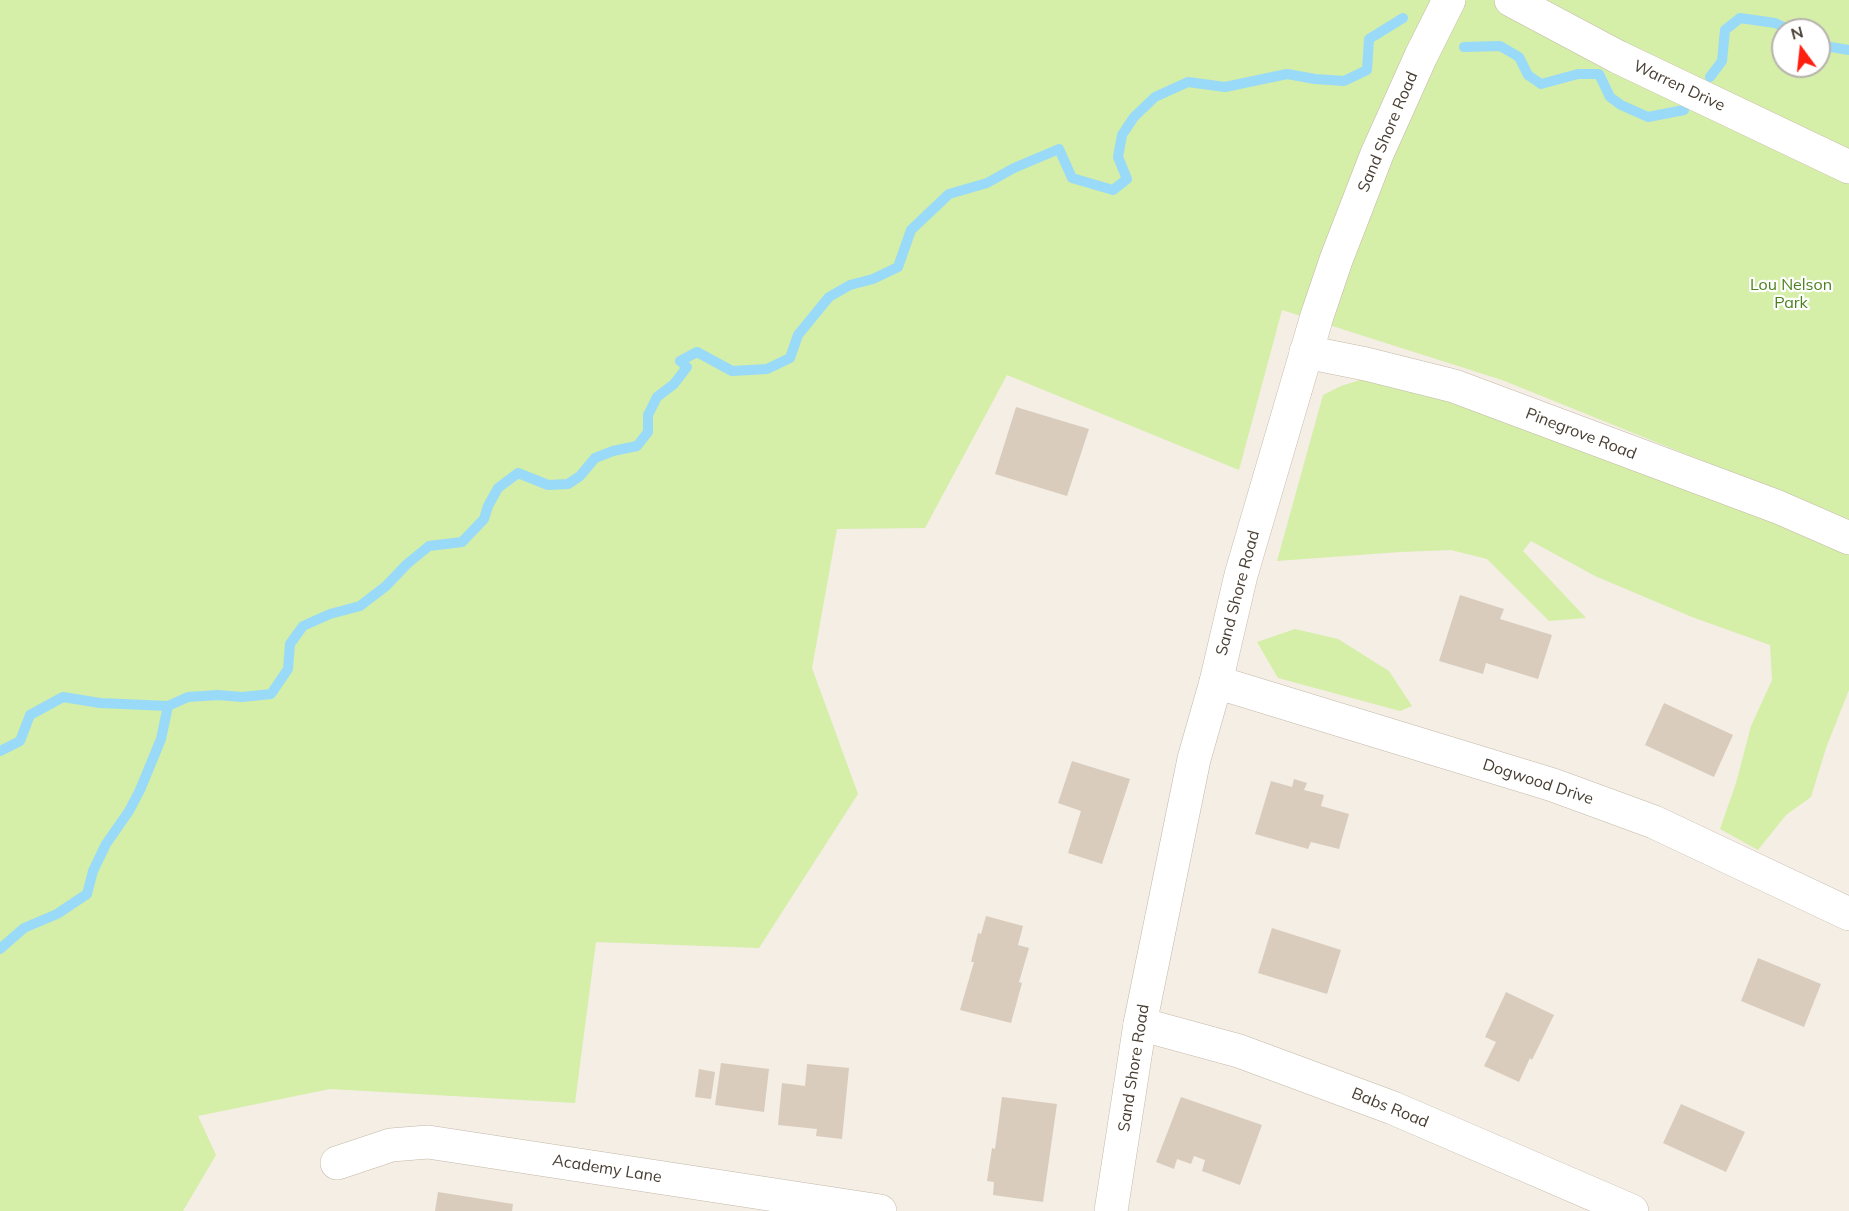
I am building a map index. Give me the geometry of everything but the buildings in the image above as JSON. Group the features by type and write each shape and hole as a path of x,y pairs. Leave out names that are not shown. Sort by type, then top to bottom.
{"street":[{"name":"Sand Shore Road","path":"1111,1211 1140,1024 1194,759 1216,682 1241,575 1306,352 1336,260 1377,154 1420,56 1449,0"},
{"name":"Warren Drive","path":"1511,0 1618,57 1849,167"},
{"name":"Pinegrove Road","path":"1306,352 1454,386 1778,507 1849,538"},
{"name":"Dogwood Drive","path":"1216,682 1553,785 1653,822 1849,914"},
{"name":"Babs Road","path":"1140,1024 1239,1050 1393,1108 1632,1211"},
{"name":"Academy Lane","path":"337,1163 391,1144 428,1142 880,1211"}],"green space":[{"name":"Lou Nelson Park","path":"0,0 1849,0 1849,520 1502,380 1282,310 1239,470 1007,375 925,528 837,529 812,668 858,794 759,948 596,942 575,1103 330,1089 198,1116 216,1155 183,1211 0,1211"},
{"path":"1360,380 1389,381 1458,400 1849,549 1849,690 1826,748 1811,797 1786,815 1758,850 1720,829 1736,783 1751,726 1772,680 1770,645 1692,617 1595,576 1531,541 1523,551 1586,618 1549,621 1487,559 1451,550 1277,561 1323,395"},
{"path":"1295,629 1338,639 1389,671 1412,706 1400,711 1278,678 1257,642"}],"waterway":[{"path":"0,949 24,928 57,914 87,894 93,871 106,844 129,811 140,790 161,739 168,706 188,697 218,695 242,697 271,694 288,669 290,644 303,626 330,614 360,606 386,586 407,564 429,546 462,542 484,519 498,488 518,473 548,485 568,484 580,476 595,458 637,446 648,432 648,415 657,397 674,384 687,367 680,361 697,352 732,371 767,369 790,358 798,335 829,297 850,285 873,279 898,267 911,230 949,194 987,183 1014,168 1059,149 1072,178 1113,190 1127,179 1118,157 1122,135 1134,117 1155,97 1188,82 1225,87 1287,74 1344,81 1367,70 1369,39 1403,18"},
{"path":"1710,77 1722,61 1725,30 1740,18 1771,22"},
{"path":"1464,47 1500,46 1519,57 1528,75 1541,84 1578,74 1599,74 1610,97 1621,105 1648,117 1684,110"},
{"path":"1831,47 1849,50"},
{"path":"0,751 20,741 30,715 63,697 100,703 168,706"}]}
